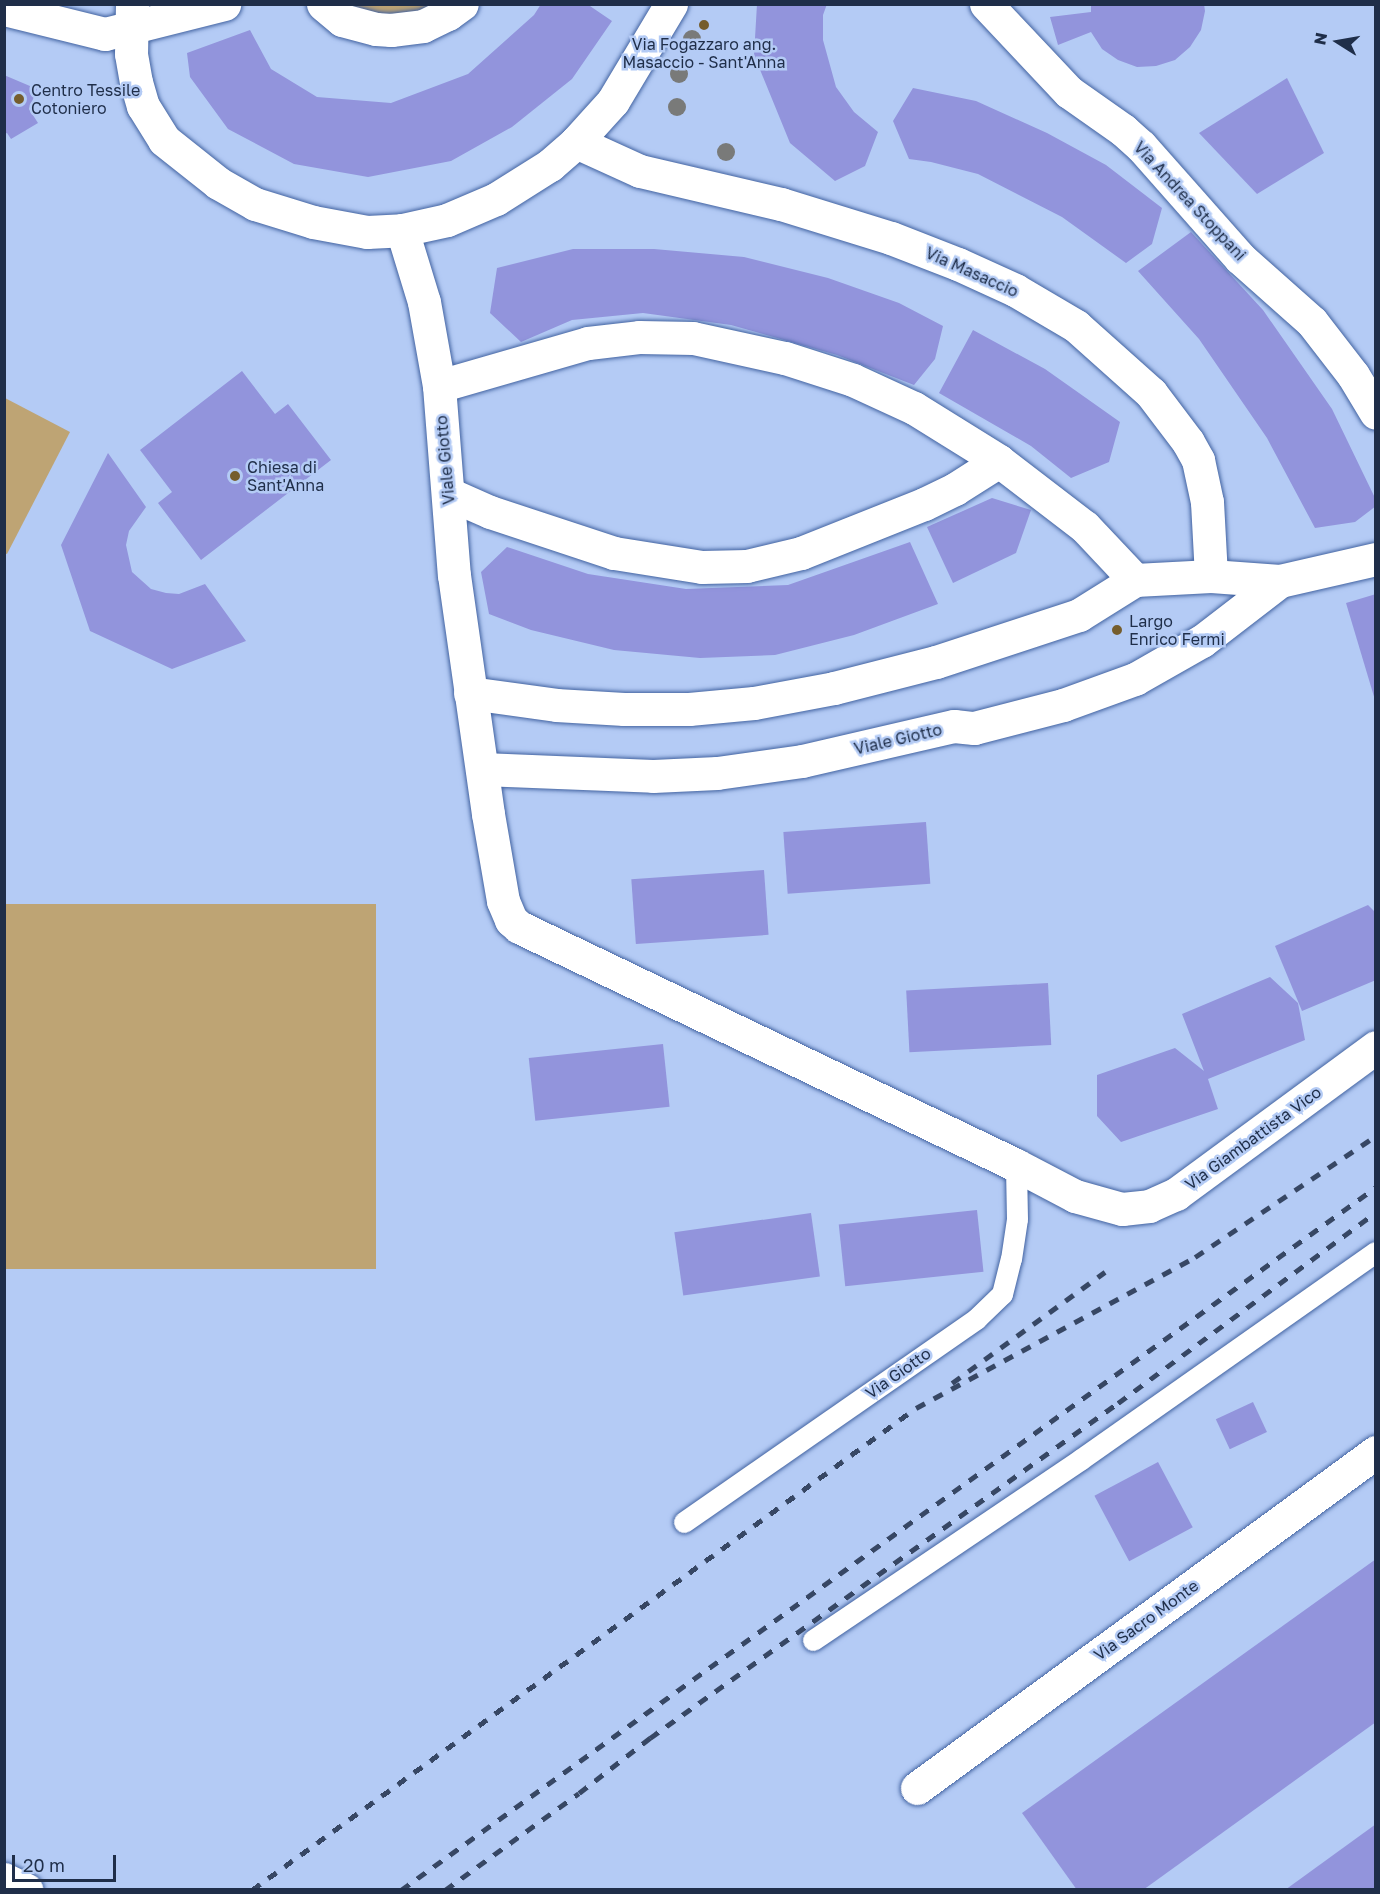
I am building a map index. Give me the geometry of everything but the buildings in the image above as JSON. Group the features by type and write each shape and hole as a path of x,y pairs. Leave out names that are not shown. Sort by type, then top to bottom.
{"street":[{"path":"4,9 105,34 131,16 224,4"},
{"path":"323,4 342,20 376,29 391,30 423,26 448,14 462,4"},
{"path":"131,16 131,54 143,106 164,140 194,165 240,196 288,215 367,232 402,230 447,220 496,199 543,170 576,142 613,101 671,4"},
{"name":"Via Andrea Stoppani","path":"986,4 1069,92 1123,130 1141,146 1240,258 1312,322 1353,375 1376,413"},
{"name":"Via Masaccio","path":"576,142 640,171 781,204 891,238 958,264 1015,290 1076,326 1151,393 1182,433 1198,460 1207,502 1211,576"},
{"name":"Viale Giotto","path":"402,230 424,302 439,386 453,564 470,693 503,901 511,920 519,927 1016,1165 1075,1196 1122,1209"},
{"path":"439,386 588,344 639,337 693,338 754,350 853,380 914,408 999,461 1085,527 1135,580"},
{"path":"449,494 490,512 614,553 692,566 747,566 801,554 904,513 955,489 999,461"},
{"name":"Viale Giotto","path":"470,693 556,705 624,709 689,709 754,703 834,688 936,662 1079,615 1135,580 1211,576 1280,582 1376,559"},
{"name":"Viale Giotto","path":"482,769 653,776 717,773 802,760 954,726 974,728 1063,705 1136,679 1202,641 1280,582"},
{"name":"Via Giambattista Vico","path":"1122,1209 1149,1206 1176,1194 1376,1047"},
{"name":"Via Sacro Monte","path":"917,1788 1376,1452"},
{"path":"4,1880 27,1890"}],"lane":[{"name":"Via Giotto","path":"684,1522 976,1319 1002,1294 1011,1259 1017,1218 1016,1165"},
{"path":"813,1640 1090,1452 1376,1252"}],"shaded area":[{"path":"345,5 441,5 401,19"},
{"path":"5,398 70,432 7,554 4,553"},
{"path":"4,904 376,904 376,1269 4,1269"}],"railway":[{"path":"252,1890 916,1408 1195,1257 1376,1136"},
{"path":"401,1890 1376,1187"},
{"path":"445,1890 579,1793 650,1738 1118,1403 1376,1212"},
{"path":"952,1383 1105,1272"}],"place":[{"name":"Via Fogazzaro ang. Masaccio - Sant'Anna","path":"704,25"},
{"name":"Centro Tessile Cotoniero","path":"19,99"},
{"name":"Chiesa di Sant'Anna","path":"235,476"},
{"name":"Largo Enrico Fermi","path":"1117,630"}]}
